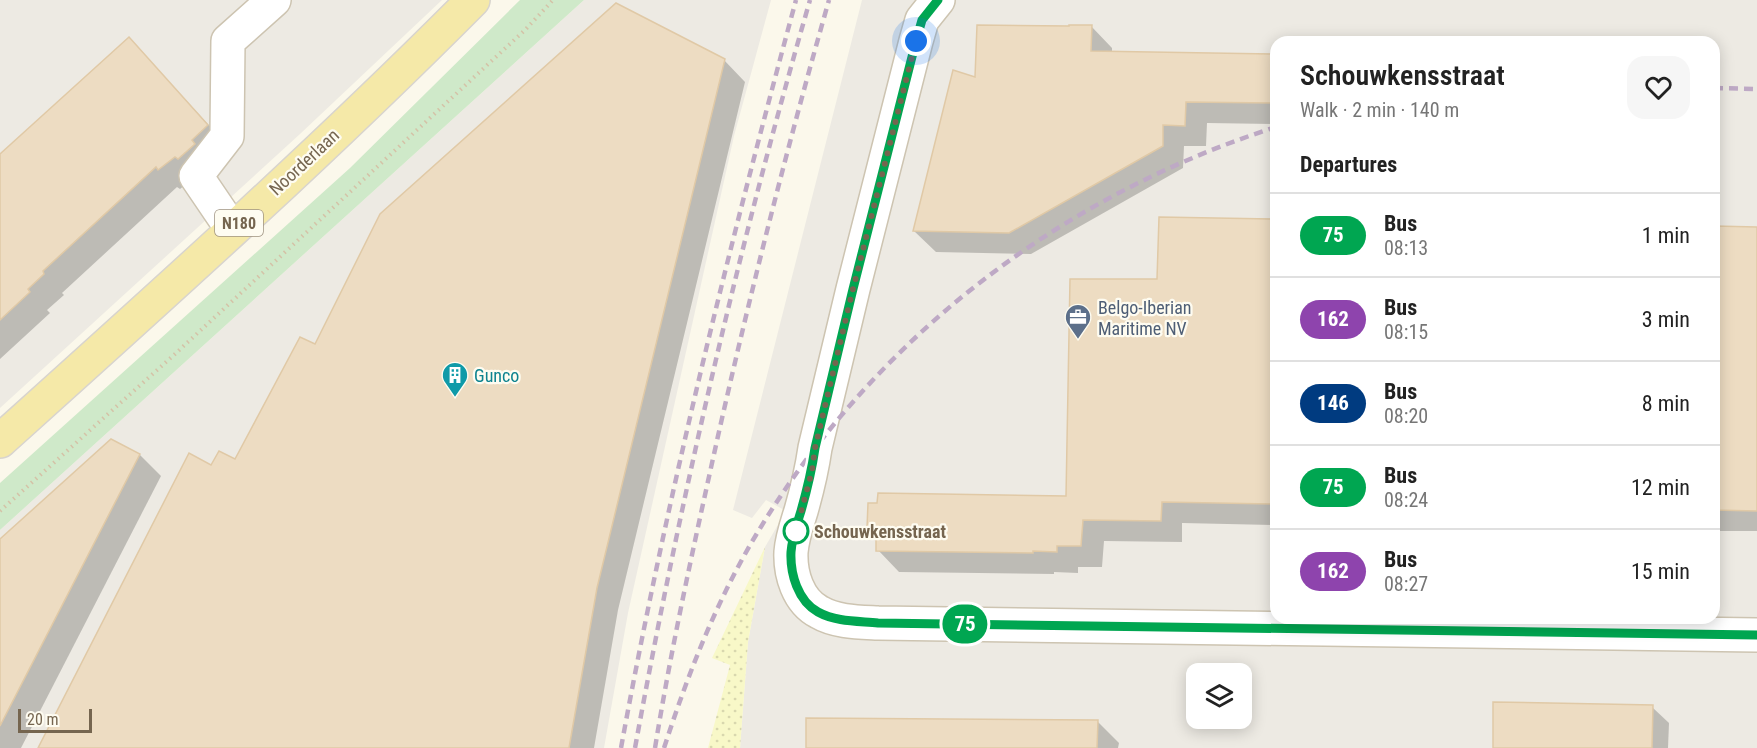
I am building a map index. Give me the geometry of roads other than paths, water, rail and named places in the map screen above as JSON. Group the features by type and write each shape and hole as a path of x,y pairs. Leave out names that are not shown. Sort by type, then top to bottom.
{"main road":[{"name":"Noorderlaan","path":"0,441 400,73 473,0"}],"street":[{"path":"232,229 196,176 227,136 228,41 274,0"},
{"path":"938,0 922,20 916,41 853,289 815,448 812,471 791,551 796,586 807,604 819,613 837,619 878,623 1757,635"}],"railway":[{"path":"621,748 679,466 747,186 796,0"},
{"path":"635,748 672,559 713,372 759,185 810,0"},
{"path":"655,748 684,592 709,475 757,272 829,0"},
{"path":"1720,88 1757,89"},
{"path":"664,748 704,639 742,560 803,464 856,398 915,338 979,283 1047,235 1120,192 1196,156 1270,129"}],"place":[{"name":"Belgo-Iberian Maritime NV","path":"1078,340"},
{"name":"Gunco","path":"455,398"},
{"name":"Schouwkensstraat","path":"796,531"}]}
